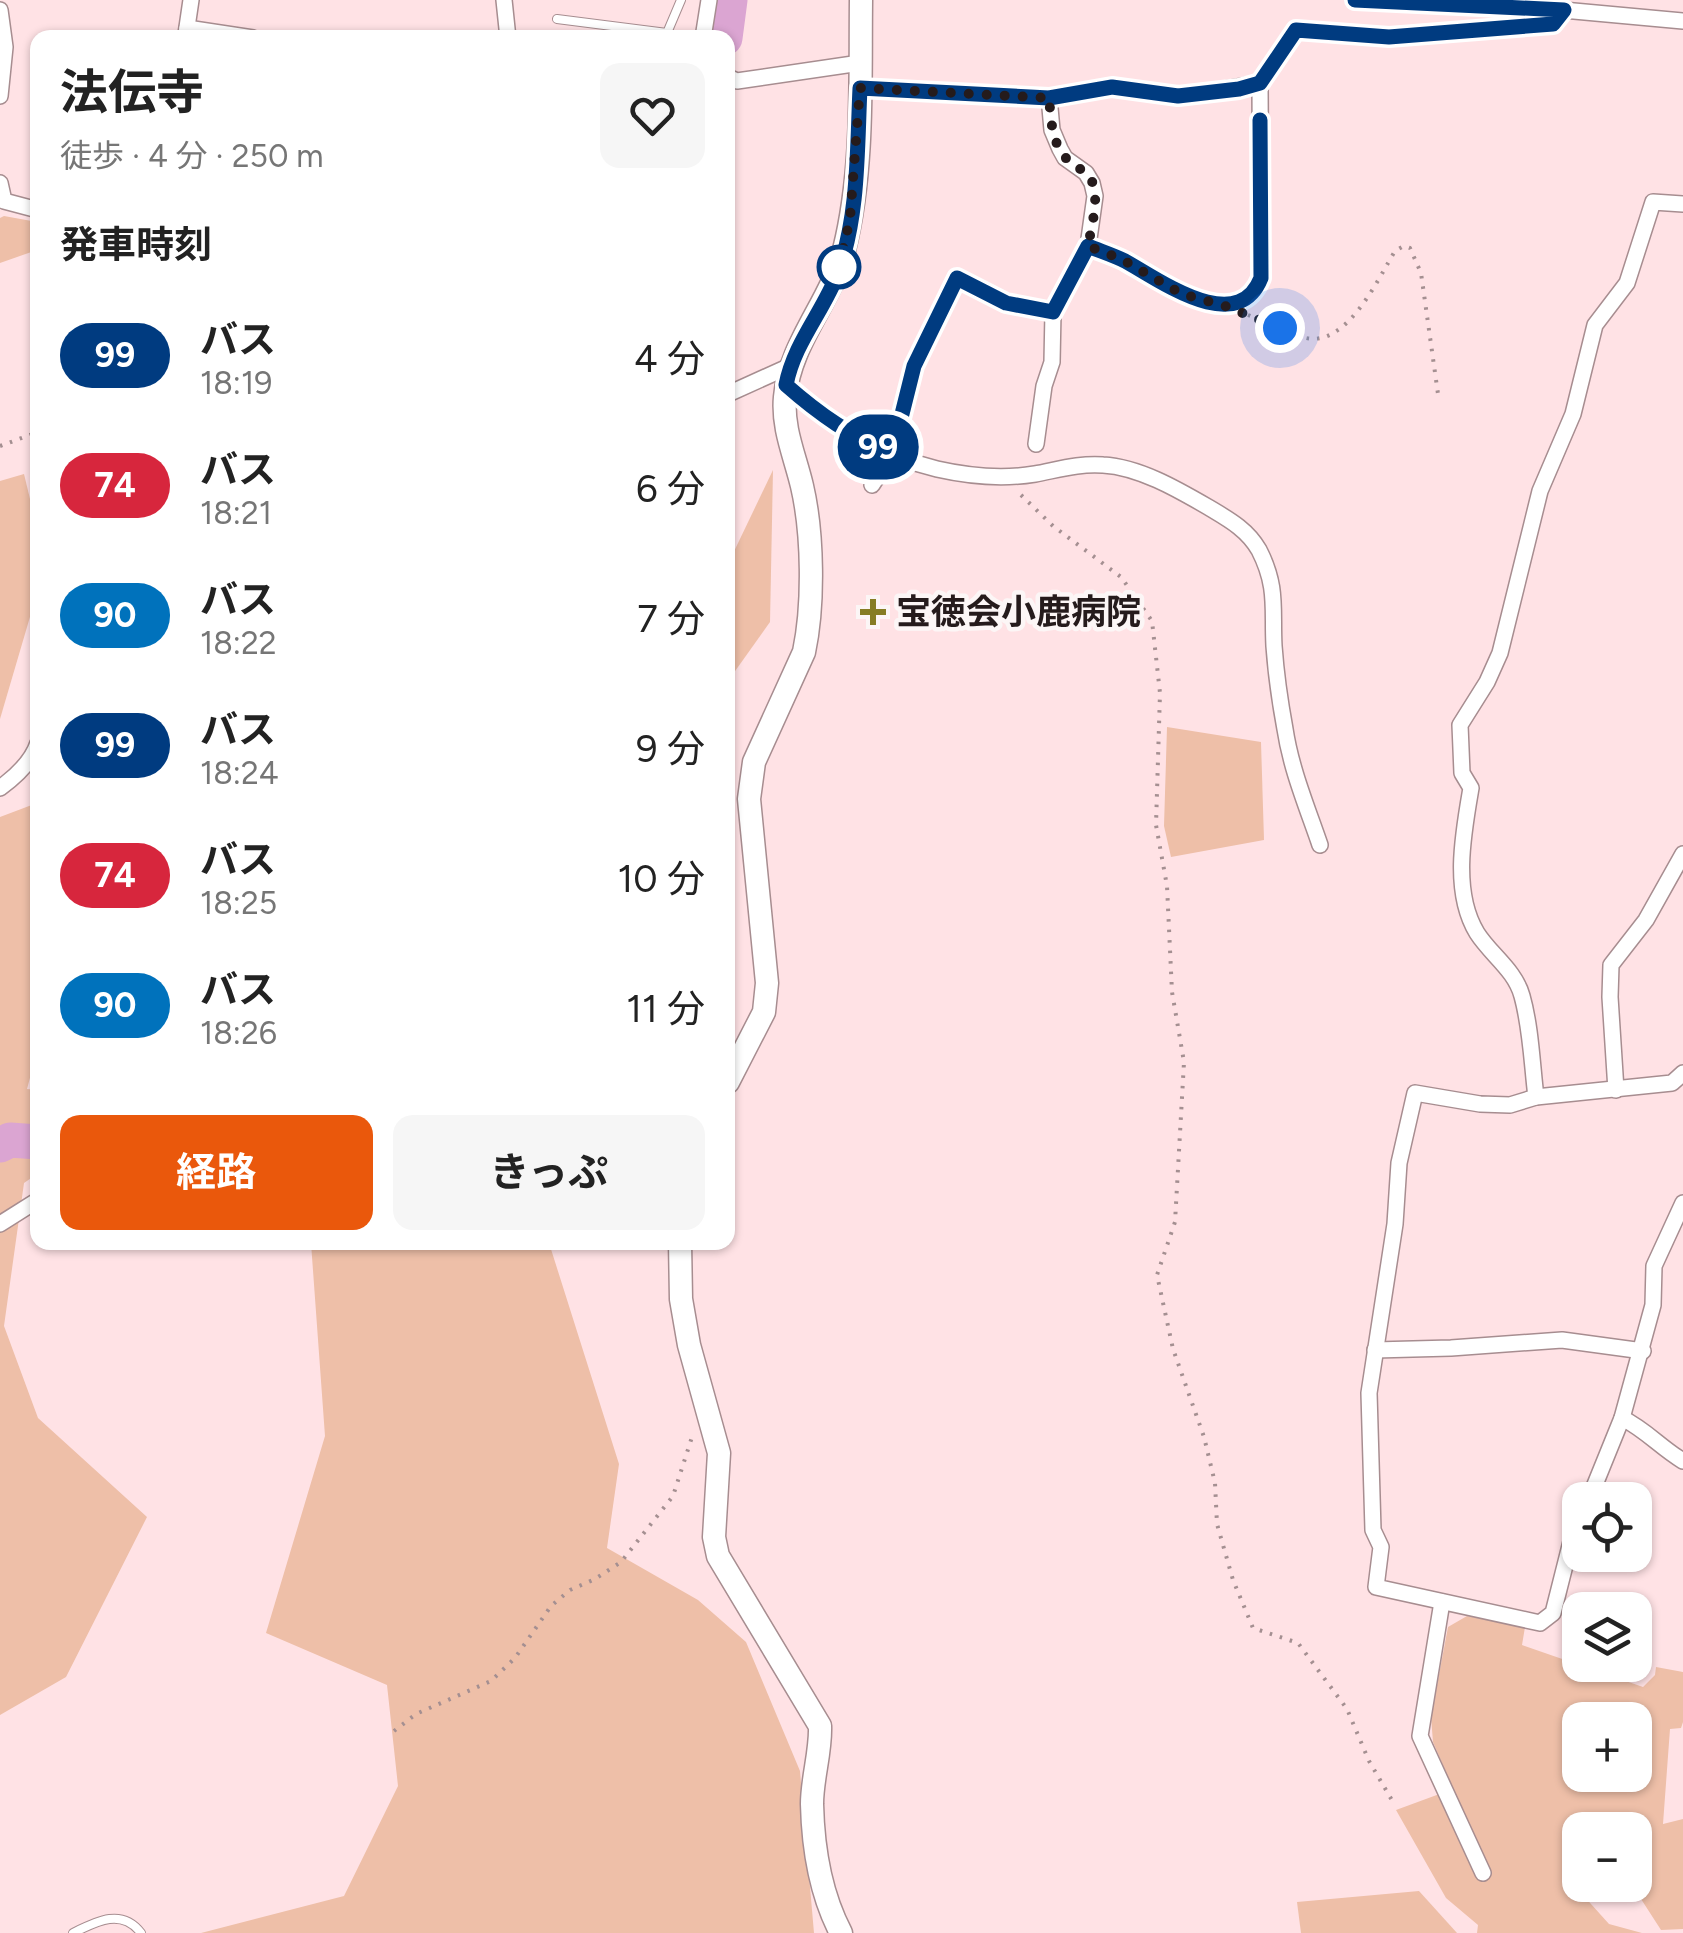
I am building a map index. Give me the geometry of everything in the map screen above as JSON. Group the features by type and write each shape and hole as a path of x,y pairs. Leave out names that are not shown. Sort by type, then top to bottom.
{"street":[{"path":"186,30 190,0"},
{"path":"504,0 507,30"},
{"path":"704,30 709,0"},
{"path":"735,1068 764,1012 767,983 750,775 804,652 809,631 808,531 785,418 788,375 837,275 845,249 856,170 861,0"},
{"path":"1355,0 1564,10 1683,22"},
{"path":"0,10 5,47 0,96"},
{"path":"1088,246 1121,259 1182,294 1225,306 1239,301 1258,286 1261,278 1260,83 1296,30 1389,37 1553,24 1564,10"},
{"path":"735,80 860,63"},
{"path":"860,88 1049,98 1112,87 1178,96 1260,83"},
{"path":"1036,444 1044,386 1052,362 1053,312 1088,246 1095,196 1086,173 1065,158 1060,149 1052,130 1049,98"},
{"path":"0,184 2,202 30,208"},
{"path":"1536,1097 1522,994 1500,956 1479,936 1463,903 1464,827 1471,788 1462,773 1460,725 1500,653 1540,491 1573,414 1595,325 1628,282 1653,202 1683,204"},
{"path":"872,484 892,454 914,366 957,278 1006,303 1053,312"},
{"path":"735,392 788,375"},
{"path":"788,375 819,415 854,438 892,454 937,469 1004,478 1108,465 1146,476 1192,497 1242,528 1258,549 1269,575 1276,604 1274,645 1285,732 1320,845"},
{"path":"0,788 30,758"},
{"path":"1616,1090 1611,965 1646,920 1683,854"},
{"path":"1563,1572 1553,1613 1540,1623 1376,1587 1381,1548 1373,1530 1369,1394 1396,1224 1399,1163 1415,1093 1510,1105 1536,1097 1672,1083 1683,1073"},
{"path":"1596,1482 1643,1351 1654,1305 1654,1266 1683,1204"},
{"path":"0,1224 30,1205"},
{"path":"680,1250 681,1299 689,1345 719,1453 714,1537 718,1556 820,1726 812,1802 827,1902 841,1933"},
{"path":"1375,1350 1562,1340 1643,1351"},
{"path":"1622,1418 1645,1430 1683,1461"},
{"path":"1442,1602 1420,1736 1483,1874"}],"lane":[{"path":"668,30 681,0"},
{"path":"558,18 651,30"},
{"path":"73,1933 105,1918 135,1925 142,1933"}],"path":[{"path":"1225,306 1307,338 1323,338 1348,323 1395,251 1404,246 1410,248 1422,273 1438,394"},
{"path":"0,446 30,435"},
{"path":"1004,478 1053,526 1121,577 1152,621 1160,693 1156,825 1167,886 1172,992 1184,1062 1175,1222 1157,1275 1172,1349 1204,1437 1215,1483 1218,1524 1233,1580 1253,1628 1298,1643 1347,1709 1369,1762 1393,1802"},
{"path":"394,1731 416,1714 490,1681 515,1658 550,1606 570,1590 596,1580 621,1562 673,1496 694,1432 708,1412"}],"shaded area":[{"path":"0,218 30,221 30,252 0,263"},
{"path":"773,470 770,622 735,671 735,549"},
{"path":"24,474 30,499 30,617 0,719 0,481"},
{"path":"1167,727 1261,742 1264,840 1171,857 1164,826"},
{"path":"30,806 30,1179 24,1183 4,1326 38,1418 147,1517 66,1677 0,1715 0,817"},
{"path":"312,1250 551,1250 619,1464 607,1548 698,1600 746,1642 800,1771 814,1933 201,1933 344,1896 398,1786 387,1685 266,1633 325,1436"},
{"path":"1467,1616 1525,1627 1522,1645 1562,1659 1562,1682 1629,1682 1643,1687 1652,1682 1656,1667 1683,1672 1683,1722 1681,1728 1670,1729 1663,1824 1683,1819 1683,1929 1661,1930 1643,1902 1652,1902 1652,1812 1562,1812 1562,1902 1589,1902 1609,1924 1642,1933 1477,1933 1478,1925 1446,1898 1396,1810 1453,1789 1433,1742 1431,1717 1448,1627"},
{"path":"1419,1891 1457,1933 1301,1933 1297,1902"}],"waterway":[{"path":"726,30 730,0"},
{"path":"0,1145 10,1140 30,1141"}],"bus line":[{"name":"99","path":"1260,120 1261,278 1258,286 1239,301 1225,306 1182,294 1121,259 1088,246 1053,312 1006,303 957,278 914,366 892,454 854,438 819,415 786,385 790,366 837,275 845,249 856,170 860,88 1049,98 1112,87 1178,96 1205,94 1260,83 1296,30 1389,37 1553,24 1564,10 1355,0"}],"place":[{"name":"宝徳会小鹿病院","path":"873,612"}],"route":[{"path":"839,267 837,275 850,219 860,88 1049,98 1052,130 1060,149 1092,182 1095,196 1088,246 1121,259 1182,294 1280,328"}]}
